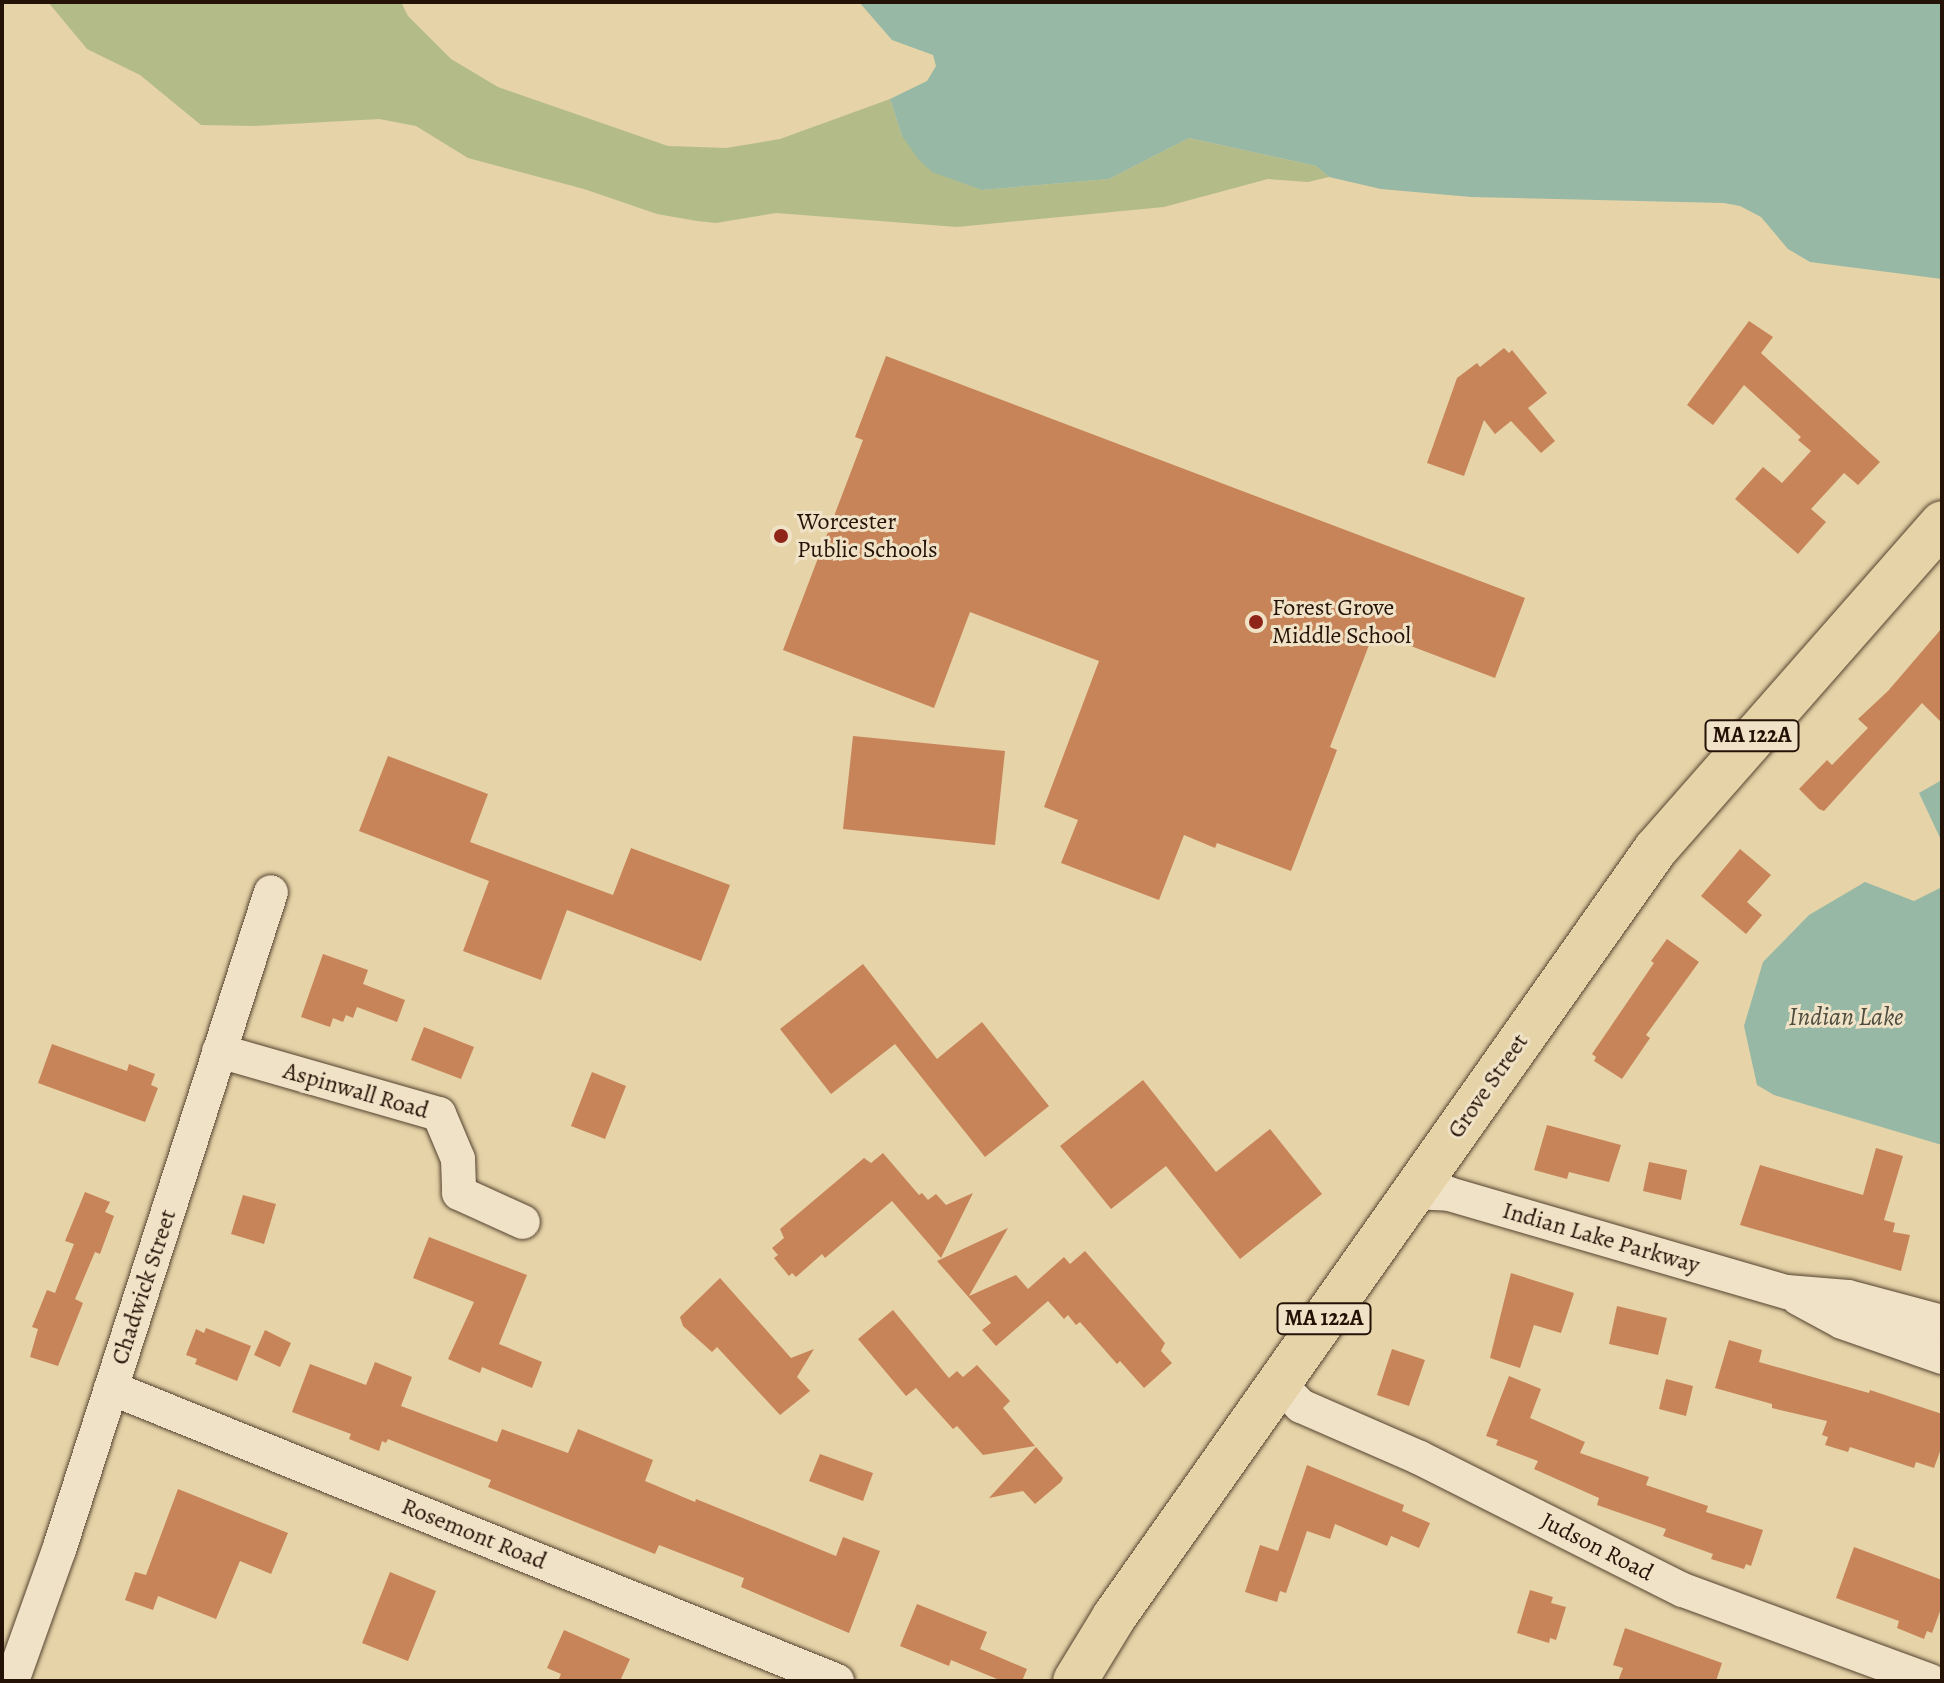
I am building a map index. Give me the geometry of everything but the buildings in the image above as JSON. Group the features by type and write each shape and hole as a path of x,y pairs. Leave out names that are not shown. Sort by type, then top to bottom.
{"main road":[{"name":"Grove Street","path":"1075,1681 1114,1617 1655,850 1942,523"}],"street":[{"name":"Chadwick Street","path":"12,1681 111,1388 271,892"},
{"name":"Aspinwall Road","path":"219,1051 439,1114 458,1159 459,1193 523,1222"},
{"name":"Indian Lake Parkway","path":"1414,1192 1449,1194 1787,1292 1848,1297 1942,1322"},
{"name":"Indian Lake Parkway","path":"1787,1292 1842,1322 1942,1357"},
{"name":"Judson Road","path":"1279,1384 1301,1406 1420,1458 1683,1590 1930,1681"},
{"name":"Rosemont Road","path":"111,1388 837,1681"}],"green space":[{"path":"48,2 401,2 408,16 451,59 498,87 668,146 726,148 780,139 890,99 902,136 982,190 1109,179 1189,138 1316,166 1329,177 1308,182 1268,179 1164,207 957,227 776,213 716,223 697,221 657,214 584,189 468,158 416,126 379,119 253,126 201,125 140,75 87,49"}],"water":[{"path":"859,2 1942,2 1942,279 1810,262 1788,249 1761,217 1740,206 1724,203 1471,197 1381,189 1329,177 1316,166 1189,138 1109,179 982,190 932,172 902,136 890,99 927,81 936,66 933,55 892,40"},
{"path":"1942,780 1942,842 1919,793"},
{"name":"Indian Lake","path":"1865,882 1914,901 1942,887 1942,1145 1774,1095 1757,1085 1744,1026 1763,962 1809,915"}],"place":[{"name":"Worcester Public Schools","path":"781,536"},
{"name":"Forest Grove Middle School","path":"1256,622"}]}
